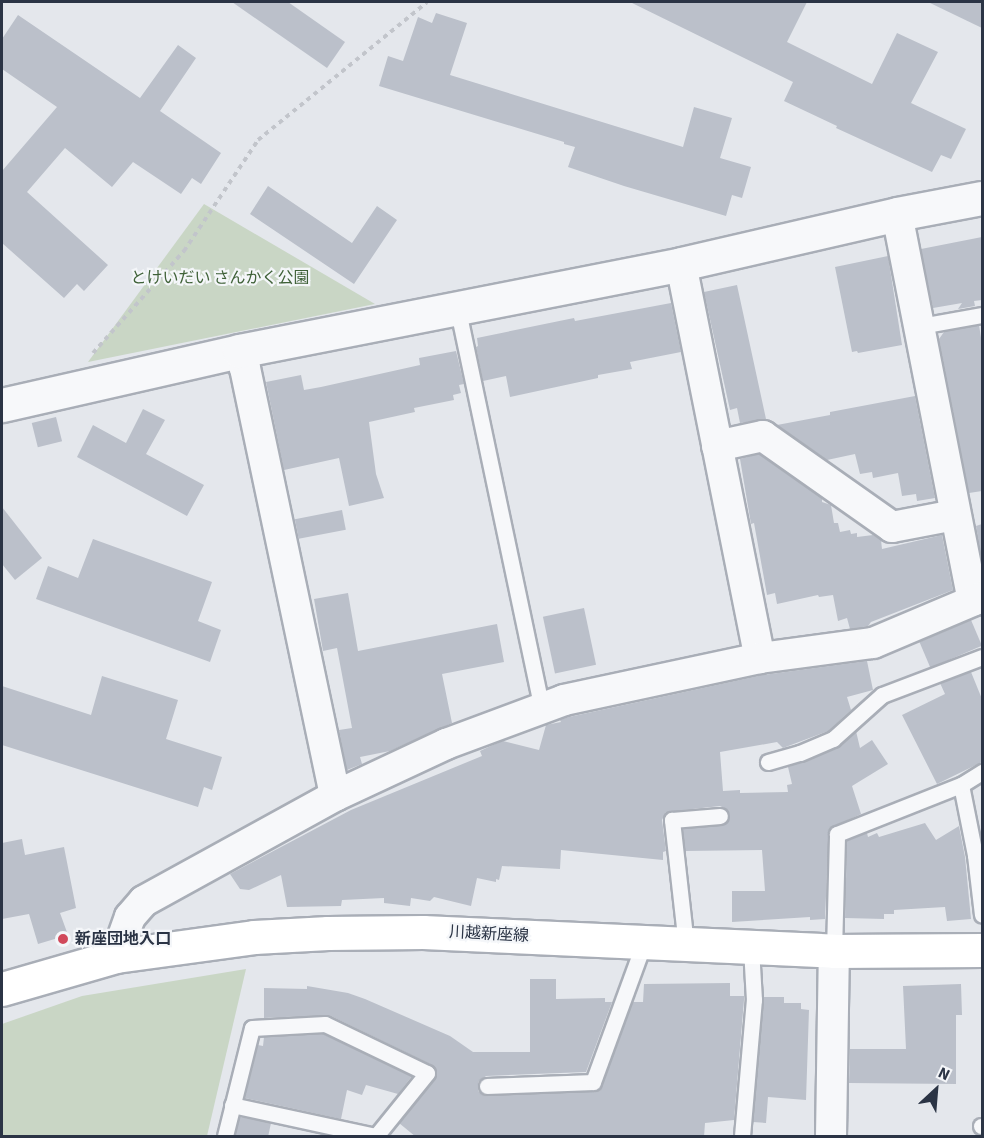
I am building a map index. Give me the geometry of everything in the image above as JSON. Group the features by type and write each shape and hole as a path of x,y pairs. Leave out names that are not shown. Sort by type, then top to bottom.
{"main road":[{"name":"川越新座線","path":"2,989 116,956 254,937 328,933 423,932 834,951 982,950"}],"street":[{"path":"2,405 239,351 457,306 681,264 897,214 982,198"},
{"path":"116,956 130,916 144,901 335,796 446,744 564,700 760,658 873,643 978,599 955,515 897,214"},
{"path":"681,264 760,658"},
{"path":"239,351 245,368 335,796"},
{"path":"717,446 763,436 892,527 955,515"},
{"path":"831,1137 834,951"}],"lane":[{"path":"457,306 542,708"},
{"path":"920,327 982,315"},
{"path":"768,762 800,753 833,739 882,695 982,657"},
{"path":"834,951 837,834 961,785 982,772"},
{"path":"961,785 979,854 982,915"},
{"path":"686,945 672,820 720,816"},
{"path":"487,1086 593,1082 644,943"},
{"path":"742,1137 754,999 751,948"},
{"path":"225,1137 232,1105 252,1028 325,1024 427,1073 376,1137 232,1105"}],"path":[{"path":"58,392 184,251 258,140 427,2"}],"green space":[{"name":"とけいだい さんかく公園","path":"204,204 375,304 88,362"},
{"path":"246,969 207,1136 2,1136 2,1024 82,996"}],"building":[{"path":"232,2 288,2 345,42 327,68"},
{"path":"630,2 807,2 787,42 872,84 897,33 938,52 911,103 966,129 951,159 941,155 932,172 836,128 837,126 784,101 793,82"},
{"path":"928,2 982,2 982,28"},
{"path":"436,13 467,23 450,75 683,147 694,107 732,118 720,158 751,167 742,198 732,195 726,216 624,186 568,167 575,147 564,144 564,142 379,86 388,56 403,61 418,17 432,23"},
{"path":"18,15 140,98 178,45 196,58 160,111 221,153 201,184 192,178 181,194 133,162 112,187 65,148 27,192 108,265 84,291 77,284 64,298 2,243 2,171 57,107 2,69 2,39"},
{"path":"268,186 352,243 377,206 397,220 354,284 250,214"},
{"path":"982,237 982,300 974,301 975,306 958,309 962,303 933,308 921,249"},
{"path":"888,256 902,345 858,353 857,351 852,352 835,267"},
{"path":"737,285 766,419 740,423 737,408 730,410 704,292"},
{"path":"671,303 681,352 630,362 632,369 598,375 598,378 510,397 506,376 483,381 476,347 478,346 477,338 574,318 575,321"},
{"path":"979,325 982,344 982,491 969,493 939,339 944,332"},
{"path":"456,351 464,384 459,385 461,393 453,395 454,400 414,408 415,412 369,422 376,474 384,498 349,506 339,458 284,470 266,382 301,375 304,390 420,365 419,358"},
{"path":"915,396 935,498 917,501 916,494 902,496 898,473 873,478 872,472 860,474 855,454 827,460 777,425 830,415 830,412"},
{"path":"143,409 165,420 146,454 204,485 187,516 77,457 93,425 126,443"},
{"path":"56,417 62,441 38,447 32,423"},
{"path":"759,454 822,498 822,502 831,505 834,523 838,523 840,532 850,530 851,534 857,533 857,537 873,535 881,540 882,549 942,535 953,590 871,622 868,626 850,629 847,618 838,621 833,595 819,597 818,595 777,604 775,593 767,595 754,523 751,524 740,459"},
{"path":"2,507 42,558 15,580 2,564"},
{"path":"342,510 346,530 299,539 295,519"},
{"path":"982,524 982,560 976,526"},
{"path":"93,539 212,582 198,621 221,630 210,662 36,599 48,566 78,578"},
{"path":"348,593 358,651 497,624 504,662 442,674 452,723 390,751 360,757 362,764 347,770 339,730 352,728 337,648 323,651 314,599"},
{"path":"584,608 596,665 555,673 543,617"},
{"path":"971,620 982,646 930,668 919,642"},
{"path":"867,661 873,690 847,697 851,710 828,731 783,748 777,742 720,752 723,791 740,790 740,793 788,792 787,785 792,784 788,767 837,748 856,731 860,748 872,740 888,764 852,786 861,814 829,829 825,919 810,920 810,917 732,922 732,891 765,891 762,850 685,851 683,829 725,824 730,815 728,810 720,806 666,812 662,820 666,851 663,852 663,860 561,850 560,869 502,866 499,880 496,879 496,882 477,878 471,906 434,897 430,901 411,898 410,906 384,903 384,898 342,900 341,906 287,907 281,875 249,890 240,889 230,874 351,810 482,756 480,751 493,745 503,741 539,750 546,725 561,722 560,720 763,675"},
{"path":"971,672 982,699 982,762 937,784 902,715 945,694 940,683"},
{"path":"102,676 178,700 166,739 222,757 212,790 204,787 198,807 2,745 2,686 91,715"},
{"path":"925,823 936,840 959,826 965,857 971,919 947,921 945,907 894,910 894,914 884,914 884,919 845,918 847,841 867,833 868,837 877,833 879,837"},
{"path":"22,839 25,855 64,847 76,908 60,913 68,935 38,944 29,914 2,919 2,843"},
{"path":"530,979 556,979 556,999 605,998 605,1002 612,1002 586,1072 486,1076 478,1082 478,1091 482,1094 598,1090 633,1002 643,1002 644,984 730,983 730,996 744,996 734,1120 705,1123 704,1137 416,1137 399,1123 435,1079 436,1069 432,1065 329,1015 264,1018 264,988 307,989 307,986 348,993 365,999 450,1036 473,1052 530,1052"},
{"path":"961,984 962,1015 956,1015 956,1084 849,1083 850,1049 906,1049 903,986"},
{"path":"764,997 784,997 784,1003 801,1003 801,1009 809,1010 806,1100 768,1097 766,1123 753,1122"},
{"path":"323,1034 412,1076 398,1094 366,1085 362,1095 347,1090 341,1119 245,1098 258,1045 263,1046 264,1037"},
{"path":"240,1117 271,1123 268,1137 235,1137"}],"place":[{"name":"新座団地入口","path":"63,939"}]}
